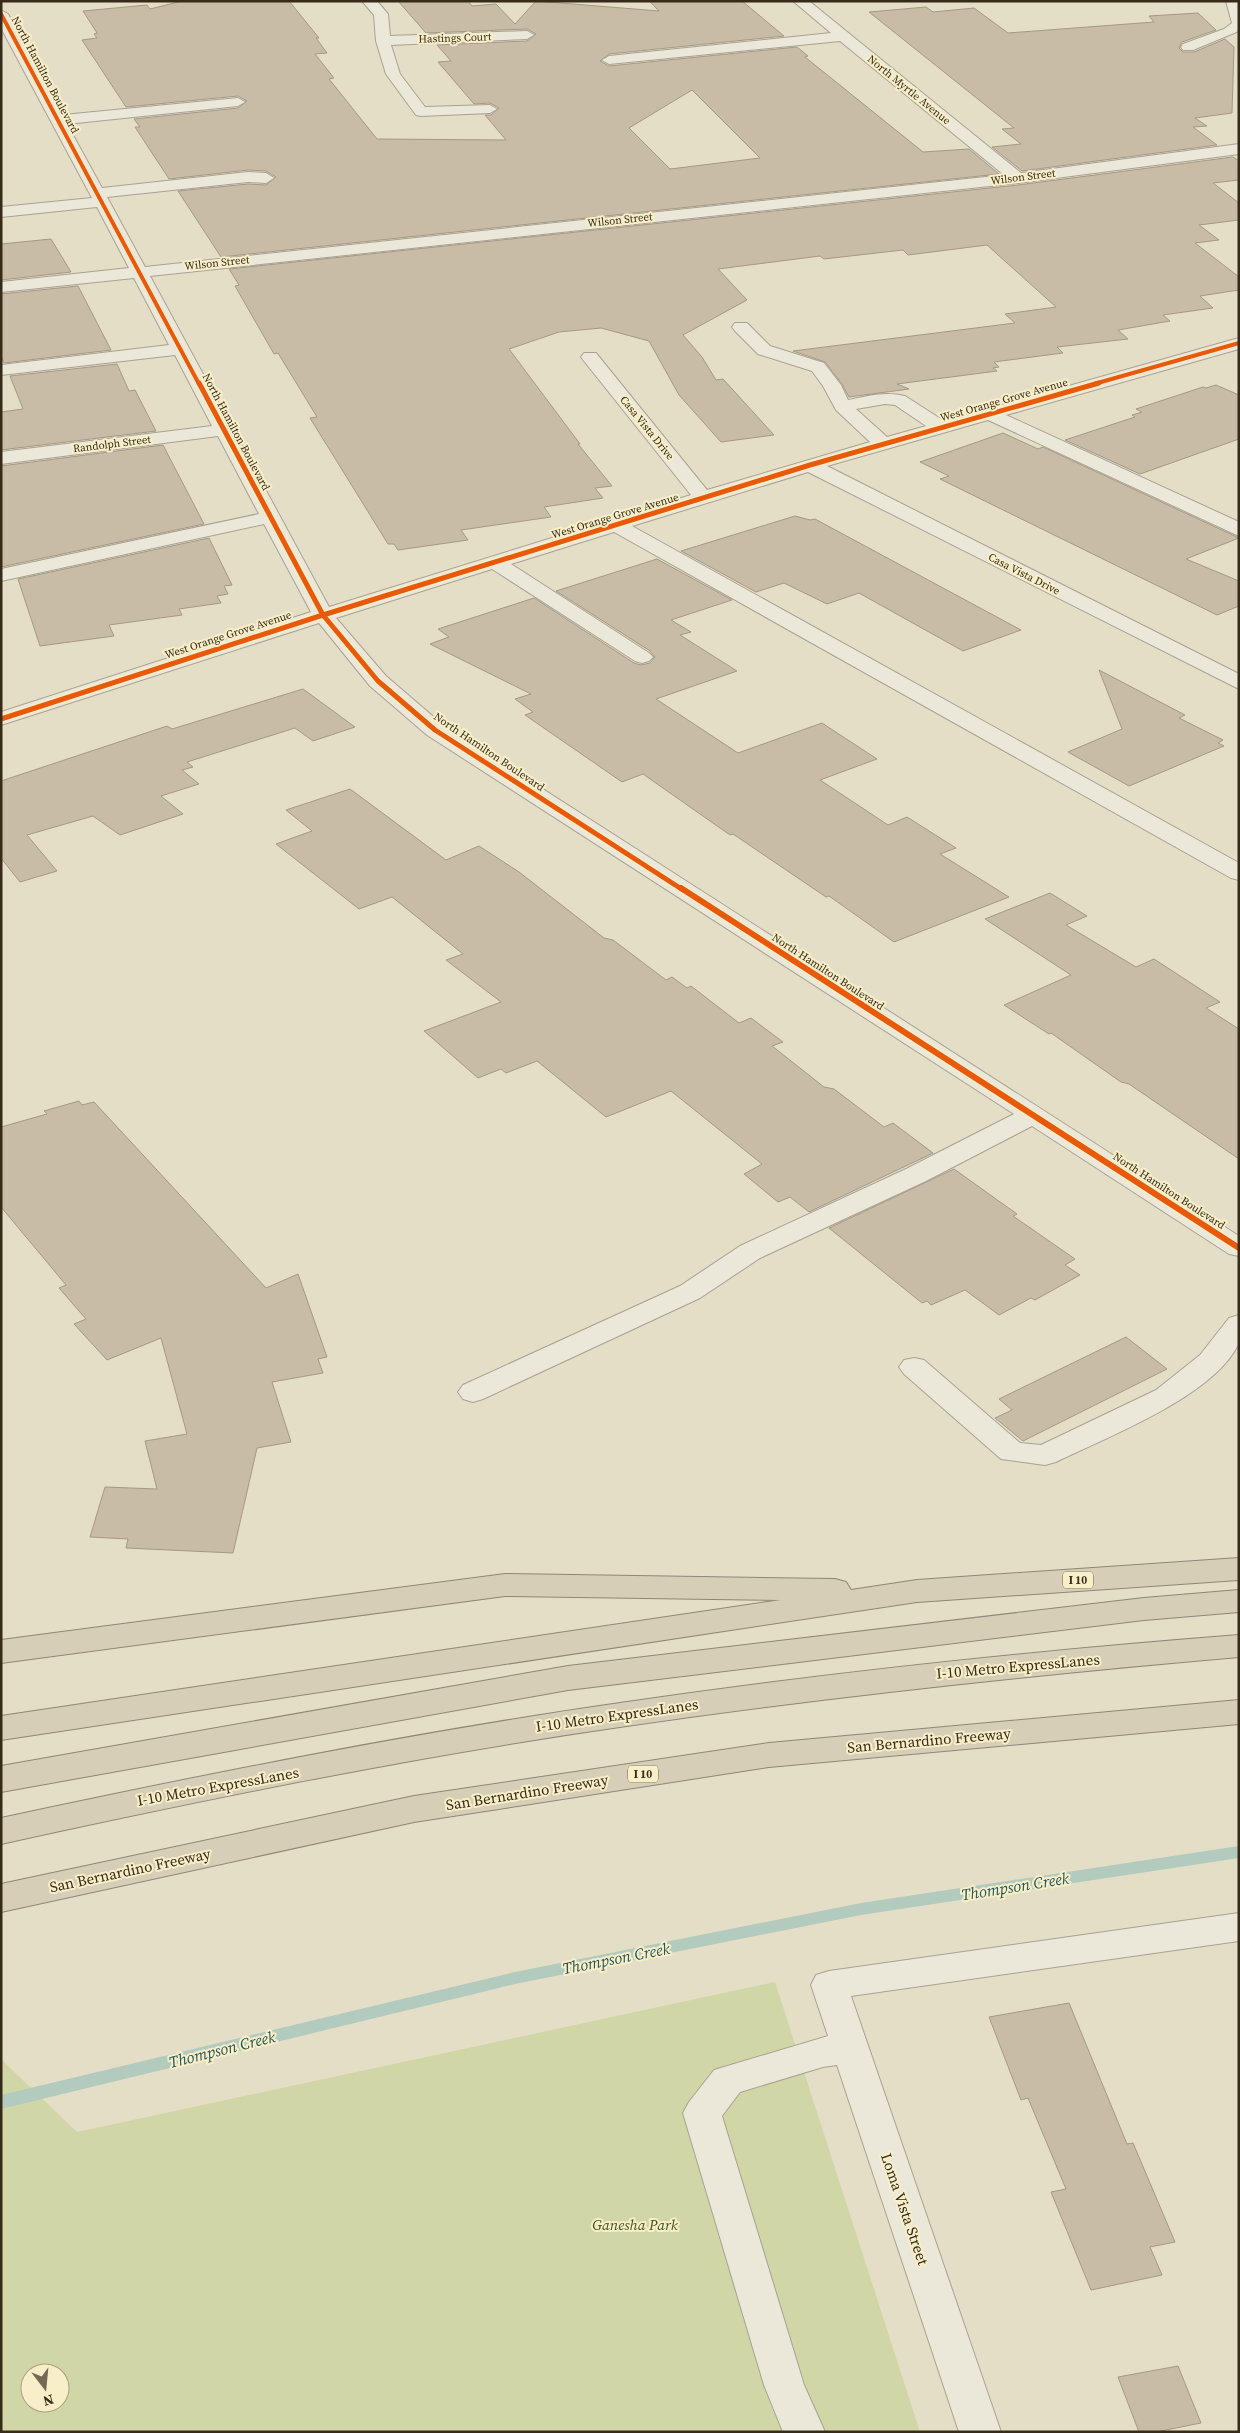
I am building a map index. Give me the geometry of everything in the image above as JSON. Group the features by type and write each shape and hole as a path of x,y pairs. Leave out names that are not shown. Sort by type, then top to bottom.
{"highway":[{"name":"I 10","path":"1,1728 917,1591 1239,1569"},
{"path":"1,1652 505,1585 917,1591"},
{"path":"1,1779 568,1678 1144,1609 1239,1601"},
{"name":"I-10 Metro ExpressLanes","path":"1,1831 130,1802 564,1722 957,1670 1239,1646"},
{"name":"San Bernardino Freeway","path":"1,1898 414,1809 769,1755 1239,1712"},
{"path":"1,1910 55,1886"}],"street":[{"path":"369,1 381,14 383,41 392,74 421,112 490,109"},
{"name":"North Myrtle Avenue","path":"800,1 1018,178"},
{"path":"1188,47 1229,32 1239,23 1233,1"},
{"name":"North Hamilton Boulevard","path":"1,14 323,616 378,681 435,730 1239,1248"},
{"name":"Hastings Court","path":"383,41 527,35"},
{"path":"610,60 843,36"},
{"path":"58,120 238,102"},
{"name":"Wilson Street","path":"1,287 1018,178 1239,149"},
{"path":"1,212 248,177 266,178"},
{"path":"741,327 764,350 818,367 832,385 842,406 883,444"},
{"name":"West Orange Grove Avenue","path":"1,719 323,616 810,466 1239,343"},
{"path":"1,370 180,349"},
{"name":"Casa Vista Drive","path":"590,357 704,499"},
{"path":"842,406 885,399 899,400 942,428"},
{"path":"989,414 1239,530"},
{"name":"Randolph Street","path":"1,458 222,430"},
{"name":"Casa Vista Drive","path":"810,466 1239,683"},
{"path":"1,575 270,517"},
{"path":"618,526 1239,873"},
{"path":"496,563 642,657"},
{"path":"473,1392 690,1292 750,1252 916,1175 1033,1115"},
{"path":"914,1367 1012,1452 1045,1456 1166,1397 1210,1362 1239,1324"},
{"name":"Loma Vista Street","path":"980,2432 829,1985 1239,1927"},
{"path":"804,2432 784,2385 702,2113 727,2081 823,2052 850,2048"}],"green space":[{"name":"Ganesha Park","path":"775,1982 920,2432 1,2432 1,2059 77,2132"}],"building":[{"path":"182,1 289,1 319,38 316,38 327,53 315,54 334,78 329,79 377,139 506,140 485,115 491,115 499,108 490,103 474,104 438,62 451,61 437,45 527,41 536,34 527,29 426,33 398,1 468,1 472,6 496,4 515,24 536,1 659,11 649,1 742,1 784,36 609,54 600,61 609,66 797,47 808,56 805,57 923,152 969,149 999,174 221,257 178,191 248,184 266,185 276,177 266,171 248,170 169,179 135,127 140,127 134,119 238,108 247,101 238,96 126,107 82,40 97,38 94,34 97,33 83,11 147,5 150,9","holes":["692,90 760,158 670,169 629,128"]},
{"path":"926,7 933,12 974,8 1008,33 1154,22 1149,16 1198,13 1216,30 1182,42 1179,48 1183,52 1194,52 1225,39 1234,47 1232,113 1195,118 1207,126 1193,127 1217,145 1022,171 992,147 1021,144 1002,129 1014,128 869,12"},
{"path":"1233,157 1239,161 1239,180 1213,183 1239,203 1239,220 1199,225 1219,240 1195,243 1239,277 1239,290 1200,296 1213,308 1163,315 1170,321 1118,330 1128,339 1057,347 1063,353 994,362 999,367 993,368 997,371 897,384 909,389 849,397 842,384 825,362 793,351 1015,323 1005,314 1056,307 987,245 908,255 903,250 824,259 820,256 718,269 747,300 683,335 702,357 716,380 723,379 774,435 721,442 679,395 649,341 601,328 559,332 509,349 580,444 578,444 612,486 595,488 603,498 544,507 551,517 461,530 468,540 398,550 394,544 388,544 310,418 317,417 278,353 274,354 235,286 239,285 229,269 1018,185"},
{"path":"51,239 71,272 1,280 1,244"},
{"path":"78,286 111,350 4,363 1,356 1,294"},
{"path":"117,364 129,391 135,390 156,431 1,450 1,412 23,409 10,376"},
{"path":"1216,385 1239,395 1239,439 1140,474 1065,440 1135,417 1132,415 1142,412 1136,409 1203,387"},
{"path":"1003,433 1038,449 1043,447 1239,538 1186,559 1239,581 1239,606 1217,615 940,479 949,476 920,462"},
{"path":"163,445 204,524 1,567 1,466"},
{"path":"795,516 810,520 815,519 1021,630 963,651 859,593 827,604 784,583 756,592 681,551"},
{"path":"209,538 232,585 224,586 228,594 217,596 221,603 179,609 182,615 109,625 114,636 40,646 18,579"},
{"path":"657,559 732,600 671,620 691,632 680,635 737,671 656,699 738,753 822,723 877,759 820,780 888,825 907,817 956,848 940,854 1009,897 894,942 829,896 826,897 733,834 730,835 643,774 622,782 525,715 533,712 515,699 531,694 430,644 449,637 438,629 534,598 634,663 641,665 650,663 655,657 650,651 556,591"},
{"path":"1099,670 1185,715 1179,718 1223,740 1218,743 1224,746 1129,786 1068,752 1122,729"},
{"path":"303,689 355,727 313,741 295,728 187,762 193,767 182,770 199,784 161,796 183,814 120,835 93,816 27,835 57,871 20,882 1,858 1,781 167,726 172,729"},
{"path":"350,789 446,860 479,846 519,872 604,938 613,940 666,980 672,977 687,988 691,986 739,1023 751,1018 783,1042 772,1046 824,1087 834,1089 884,1127 893,1123 933,1153 809,1212 790,1197 778,1202 744,1174 762,1164 671,1091 606,1117 537,1061 506,1073 501,1069 478,1078 424,1031 501,1002 446,960 463,954 392,897 359,909 276,844 312,831 286,810"},
{"path":"1050,893 1087,916 1066,925 1136,967 1154,959 1220,1002 1206,1008 1239,1029 1239,1159 1129,1084 1121,1082 1051,1033 1049,1034 1004,1005 1071,975 985,919"},
{"path":"79,1101 82,1105 94,1102 266,1288 298,1274 327,1357 318,1359 323,1373 272,1382 291,1442 257,1448 233,1553 126,1548 128,1539 90,1537 105,1487 157,1489 145,1441 187,1434 161,1338 107,1360 74,1324 86,1319 59,1288 66,1285 1,1207 1,1127 47,1114 44,1111"},
{"path":"954,1169 1017,1214 1013,1216 1075,1259 1065,1265 1080,1275 1035,1300 1031,1298 999,1315 965,1290 931,1305 927,1301 922,1303 829,1228"},
{"path":"1126,1337 1167,1369 1023,1441 995,1418 1012,1410 999,1399"},
{"path":"1069,2003 1127,2144 1133,2143 1175,2242 1150,2247 1162,2275 1091,2290 1051,2192 1066,2189 1028,2098 1021,2100 989,2017"},
{"path":"1178,2366 1201,2423 1156,2432 1139,2432 1118,2377"}],"waterway":[{"name":"Thompson Creek","path":"1,2102 515,1978 861,1909 1239,1852"}],"cycle path":[{"path":"1,14 323,615 378,681 435,730 1239,1248"},
{"path":"1,719 323,615 810,465 1239,343"}]}
